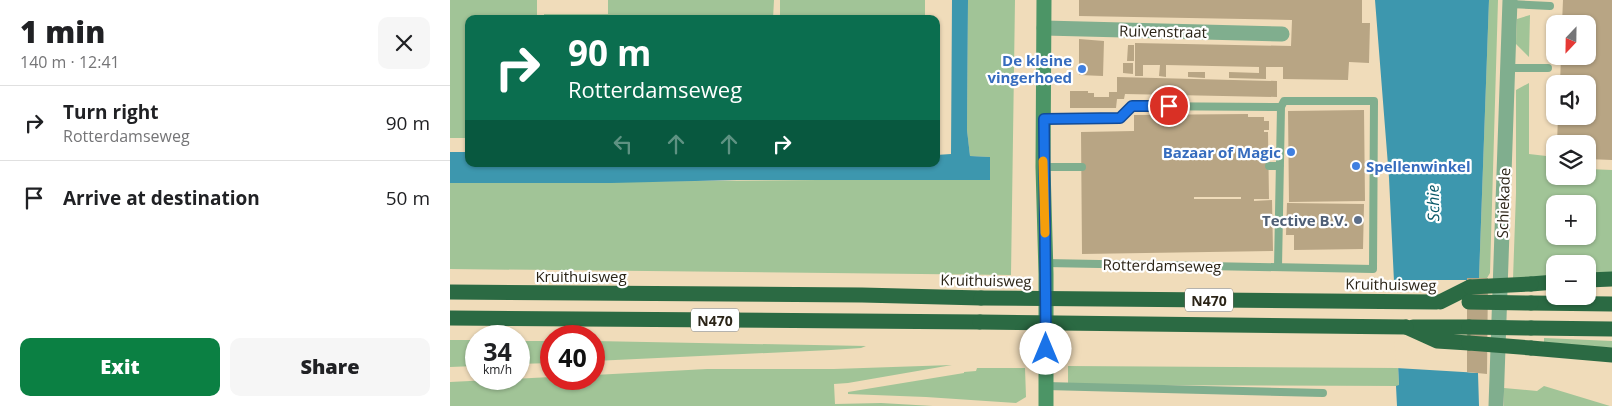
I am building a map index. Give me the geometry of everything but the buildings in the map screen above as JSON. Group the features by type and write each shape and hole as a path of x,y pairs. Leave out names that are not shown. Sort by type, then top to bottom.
{"highway":[{"path":"1596,280 1612,279"},
{"name":"N470","path":"1440,302 1470,287 1546,283"},
{"name":"Kruithuisweg","path":"450,292 1612,304"},
{"name":"N470","path":"450,318 1612,328"},
{"name":"N470","path":"1406,327 1437,341 1612,355"}],"street":[{"path":"1044,0 1043,167 1046,263 1046,406"},
{"name":"Schiekade","path":"1496,406 1510,2"},
{"name":"Ruivenstraat","path":"1044,28 1282,34"}],"lane":[{"path":"1510,2 1550,6"},
{"path":"1508,68 1548,68"},
{"name":"Rotterdamseweg","path":"1046,263 1373,269 1374,101 1284,101 1281,107"},
{"path":"1044,119 1120,118 1132,106 1281,107 1278,267"},
{"path":"1268,166 1280,166"},
{"path":"1043,167 1082,167"},
{"path":"1046,386 1323,393"}],"green space":[{"path":"450,0 537,0 537,15 465,15 465,138 450,138"},
{"path":"608,0 774,0 773,15 544,15 608,14"},
{"path":"780,0 925,0 925,15 780,15"},
{"path":"968,0 1015,0 1011,275 450,269 450,183 818,180 915,167 940,167 940,164 990,157 970,156 967,130"},
{"path":"1489,0 1498,0 1490,273 1487,278 1479,278"},
{"path":"1530,15 1529,57 1516,44 1517,19"},
{"path":"1529,83 1529,154 1546,156 1546,185 1596,185 1596,169 1612,170 1612,272 1596,273 1596,255 1546,255 1546,277 1513,279 1516,193 1516,90"},
{"path":"1544,338 1612,341 1612,348 1544,343"},
{"path":"450,340 465,340 465,366 450,367"},
{"path":"530,341 540,341 540,363 530,364"},
{"path":"605,341 866,346 831,350 605,360"},
{"path":"952,365 834,384 835,404 881,403 933,406 450,406 450,382 465,381 465,390 530,390 530,378 540,378 540,390 605,390 605,374 707,369 834,369"},
{"path":"1068,366 1398,368 1399,386 1068,385"},
{"path":"977,368 1025,368 1026,397 1016,403 848,394 848,392 976,371"},
{"path":"1544,386 1610,406 1504,406 1504,388 1537,391"}],"water":[{"path":"952,0 968,0 967,130 970,156 990,157 990,180 450,183 450,152 465,152 465,167 940,167 940,155 951,154"},
{"name":"Schie","path":"1375,0 1489,0 1479,278 1467,278 1467,372 1478,373 1479,406 1397,406 1396,386 1399,385 1389,178"}],"pier":[{"path":"1391,280 1481,280 1480,373 1396,368"}],"slow traffic":[{"path":"1043,161 1045,233"}],"place":[{"name":"De kleine vingerhoed","path":"1082,69"},
{"name":"Bazaar of Magic","path":"1291,152"},
{"name":"Spellenwinkel","path":"1356,166"},
{"name":"Tective B.V.","path":"1358,220"}],"route":[{"path":"1046,349 1044,119 1120,118 1132,106 1169,106"}]}
